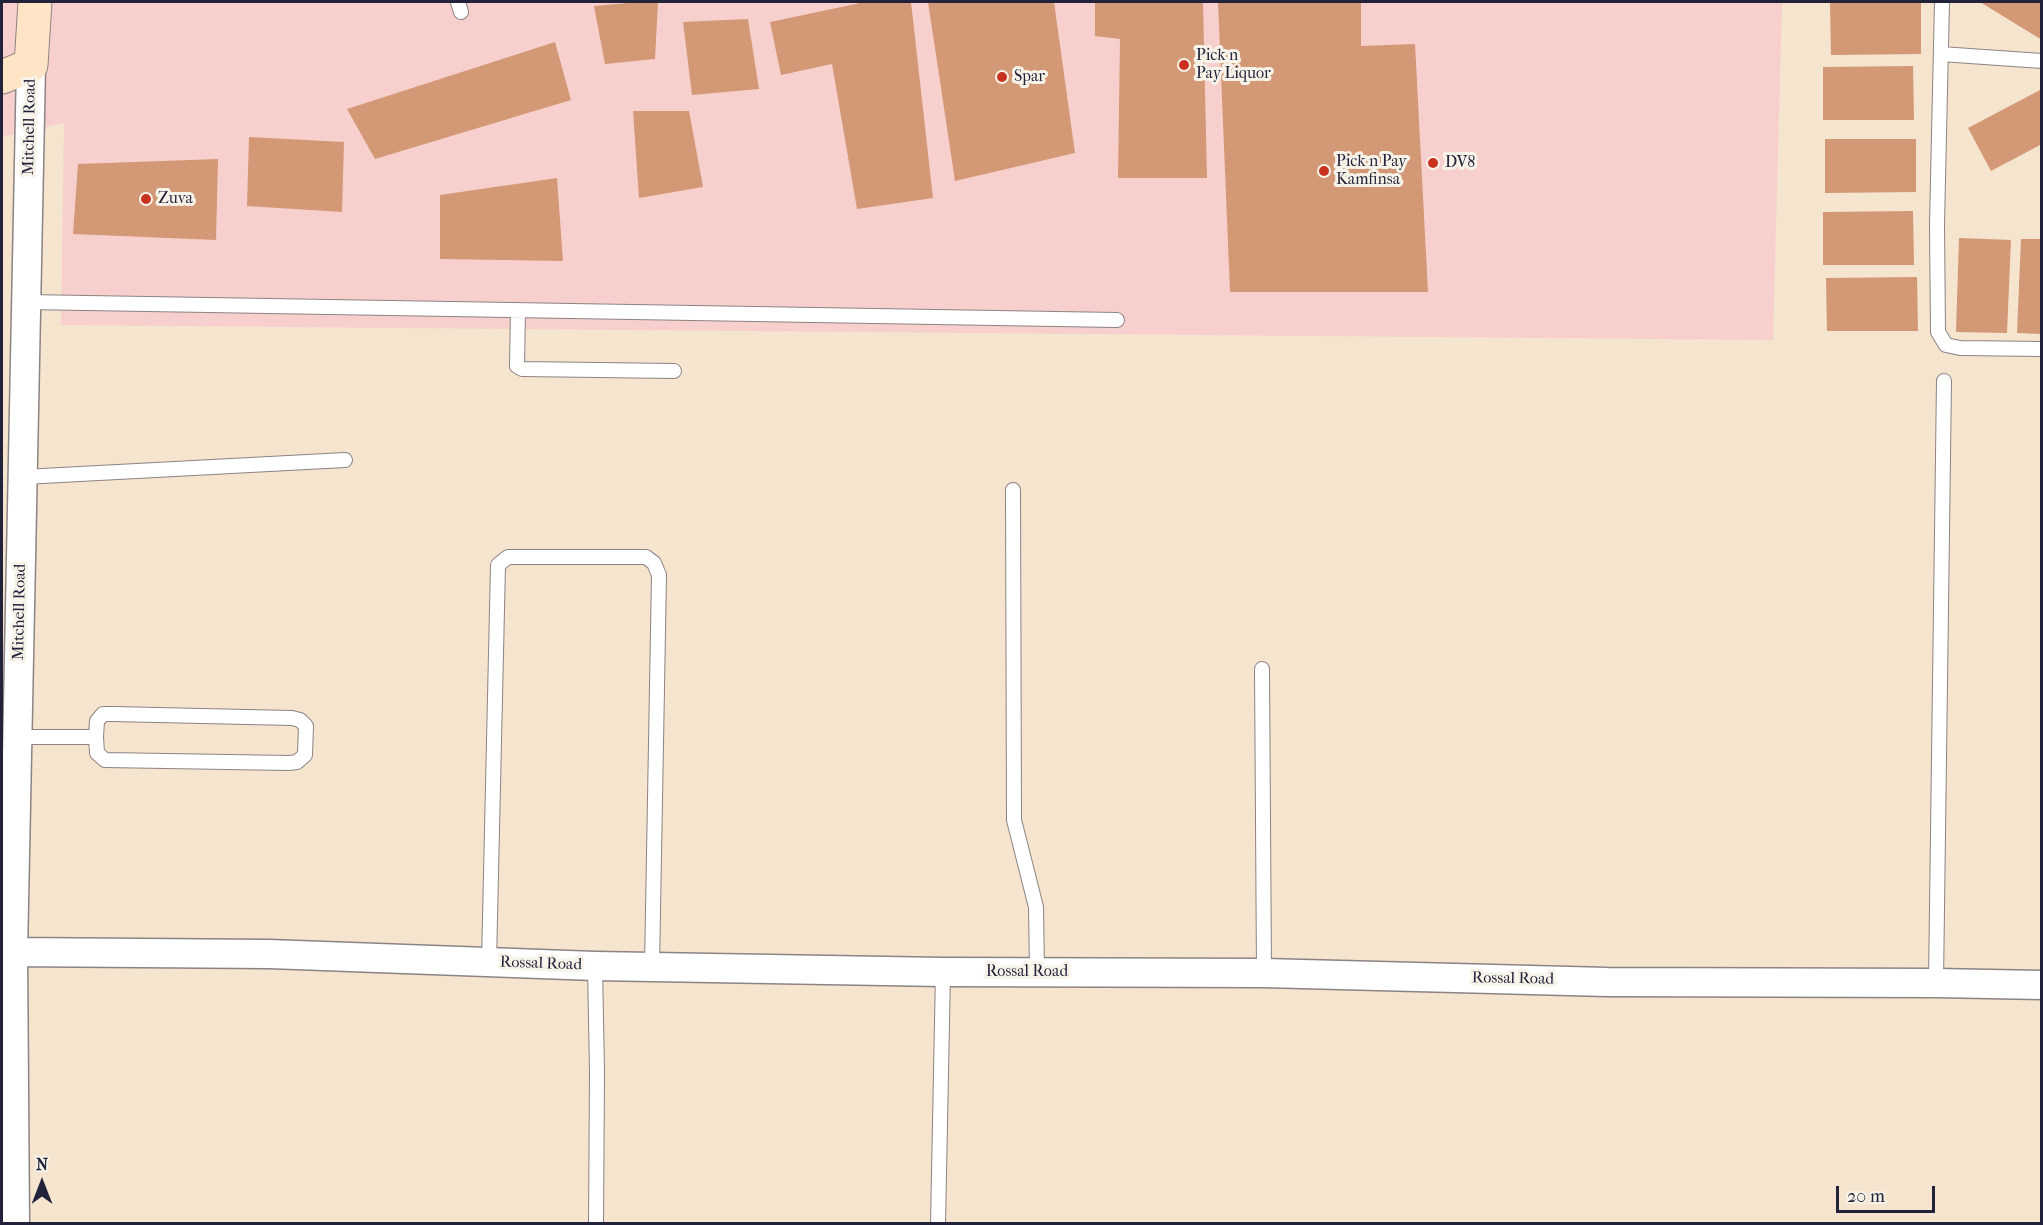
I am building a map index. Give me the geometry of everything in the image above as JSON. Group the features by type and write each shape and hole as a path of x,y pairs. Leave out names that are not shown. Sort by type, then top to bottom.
{"street":[{"name":"Mitchell Road","path":"15,1224 8,1191 31,65 35,2"},
{"path":"2,77 31,65"},
{"name":"Rossal Road","path":"13,952 269,954 595,966 943,972 1264,973 1607,982 1936,983 2042,986"}],"lane":[{"path":"1942,2 1937,224 1938,332 1946,345 1960,348 2042,349"},
{"path":"1941,54 2042,61"},
{"path":"26,302 1117,320"},
{"path":"518,310 517,366 522,369 674,371"},
{"path":"1936,983 1944,381"},
{"path":"22,477 345,460"},
{"path":"1013,490 1014,820 1036,907 1037,972"},
{"path":"489,962 498,564 508,557 646,557 654,563 659,575 652,967"},
{"path":"1262,669 1264,973"},
{"path":"104,714 292,718 300,720 306,726 304,755 297,762 289,763 105,760 97,753 96,737 97,721 104,714"},
{"path":"17,737 96,737"},
{"path":"595,966 596,1224"},
{"path":"938,1224 943,972"}],"shaded area":[{"path":"2,2 1782,2 1773,340 61,325 64,123 2,137"}],"building":[{"path":"658,2 655,59 605,64 594,6"},
{"path":"865,2 911,2 933,198 857,209 832,64 781,75 770,22"},
{"name":"Spar","path":"928,2 1054,2 1075,153 955,181"},
{"path":"1095,2 1203,2 1207,178 1118,178 1120,39 1095,36"},
{"name":"Pick n Pay Kamfinsa","path":"1218,2 1361,2 1361,46 1415,44 1428,292 1230,292"},
{"path":"1830,2 1921,2 1921,54 1831,55"},
{"path":"1980,2 2042,2 2042,40"},
{"path":"748,19 759,89 692,95 683,22"},
{"path":"555,42 571,100 375,159 347,109"},
{"path":"1913,66 1914,120 1823,120 1823,67"},
{"path":"2042,89 2042,144 1991,171 1968,128"},
{"path":"633,111 689,111 703,187 639,198"},
{"path":"249,137 344,142 342,212 247,206"},
{"path":"1825,139 1916,139 1916,192 1825,193"},
{"name":"Zuva","path":"218,159 216,240 73,234 78,164"},
{"path":"557,178 563,261 440,259 440,195"},
{"path":"1913,211 1914,265 1823,265 1823,212"},
{"path":"1959,238 2011,240 2007,333 1956,332"},
{"path":"2021,239 2042,239 2042,334 2017,333"},
{"path":"1917,277 1918,331 1827,331 1826,278"}],"place":[{"name":"Pick n Pay Liquor","path":"1184,65"},
{"name":"Spar","path":"1002,77"},
{"name":"DV8","path":"1433,163"},
{"name":"Pick n Pay Kamfinsa","path":"1324,171"},
{"name":"Zuva","path":"146,199"}]}
